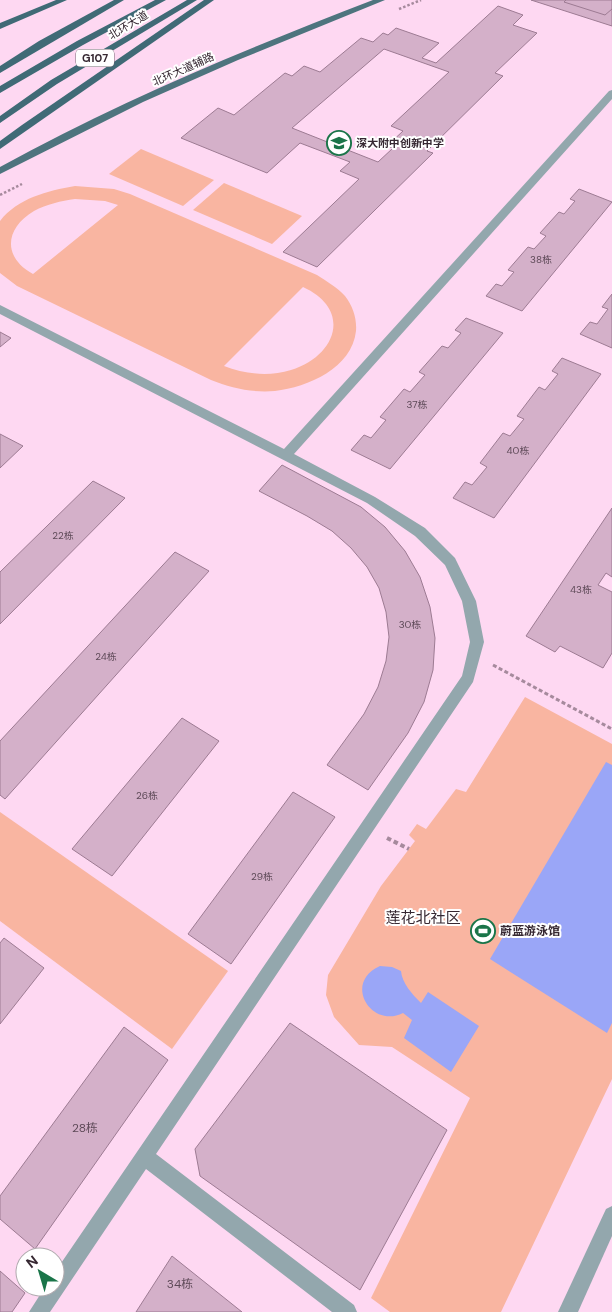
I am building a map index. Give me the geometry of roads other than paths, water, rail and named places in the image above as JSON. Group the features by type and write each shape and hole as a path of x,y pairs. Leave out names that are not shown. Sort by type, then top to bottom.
{"highway":[{"path":"0,26 63,0"},
{"name":"北环大道","path":"0,70 42,43 120,0"},
{"path":"0,90 102,29 162,0"},
{"name":"北环大道","path":"0,120 54,82 193,0"},
{"path":"0,146 80,88 149,44 210,0"}],"main road":[{"name":"北环大道辅路","path":"0,171 46,145 168,88 272,42 381,0"}],"street":[{"path":"286,455 612,93"},
{"path":"0,309 286,455 387,511 420,532 450,562 469,601 477,642 468,678 39,1312"},
{"path":"144,1156 347,1312"},
{"path":"568,1312 612,1215"}],"water":[{"path":"606,762 612,765 612,1023 607,1033 490,959"},
{"path":"380,966 392,967 401,971 405,984 421,1003 428,992 479,1026 451,1072 404,1038 412,1020 403,1013 392,1016 381,1015 372,1010 366,1002 362,993 363,983 369,974"}],"place":[{"name":"深大附中创新中学","path":"339,143"},
{"name":"蔚蓝游泳馆","path":"483,931"}],"district":[{"name":"莲花北社区","path":"423,918"}]}
